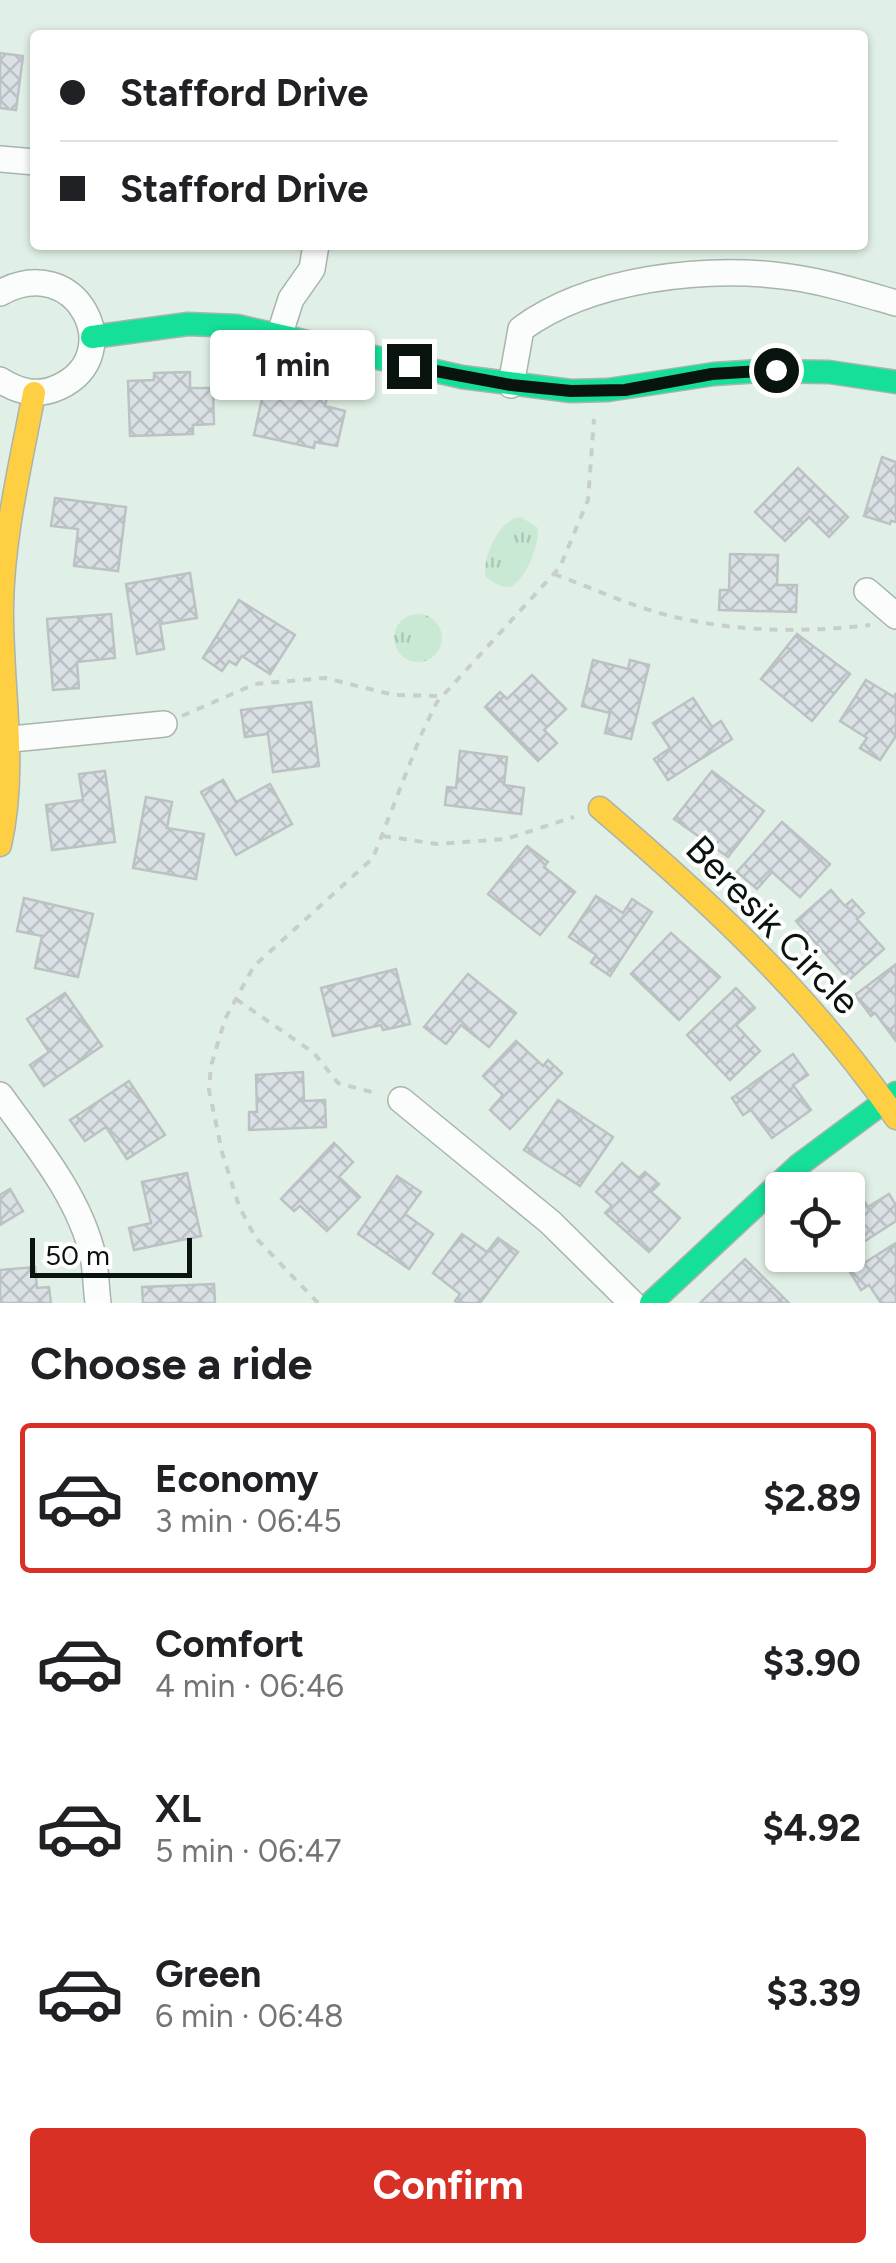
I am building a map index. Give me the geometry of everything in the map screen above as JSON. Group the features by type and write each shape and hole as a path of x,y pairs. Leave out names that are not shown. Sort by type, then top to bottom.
{"street":[{"path":"0,159 30,162"},
{"path":"280,333 290,299 312,269 315,250"},
{"path":"511,385 521,329 554,309 613,288 674,277 753,274 834,285 896,303"},
{"path":"0,293 16,284 52,283 81,304 92,337 89,355 80,371 52,391 14,389 0,380"},
{"path":"92,337 174,325 220,324 280,333 409,366 511,385 597,391 625,390 712,374 776,370 830,372 896,382"},
{"path":"0,845 12,789 12,738 2,631 4,578 34,393"},
{"path":"867,591 887,620"},
{"path":"12,738 164,724"},
{"name":"Beresik Circle","path":"600,808 748,940 805,1000 892,1104"},
{"path":"0,1095 55,1172 76,1214 92,1255 98,1303"},
{"path":"400,1100 550,1222 632,1303"},
{"path":"651,1303 742,1214 803,1162 892,1104"}],"path":[{"path":"318,1303 256,1237 239,1206 209,1090 220,1035 254,966 373,858 420,734 443,696 560,567 588,500 597,391"},
{"path":"554,574 667,615 741,629 807,632 887,620"},
{"path":"164,724 255,684 325,678 394,695 443,696"},
{"path":"383,836 438,844 506,839 600,808"},
{"path":"236,999 314,1053 338,1082 400,1100"}],"green space":[{"path":"521,517 537,527 534,551 520,579 514,585 502,586 486,577 486,560 499,531"},
{"path":"418,614 435,621 442,638 435,655 418,662 401,655 394,638 401,621"}],"building":[{"path":"0,53 23,56 16,110 0,108"},
{"path":"190,372 190,388 213,388 214,424 193,425 193,434 130,436 128,381 154,380 154,373"},
{"path":"266,380 329,388 325,406 345,411 337,446 315,442 314,448 254,435"},
{"path":"882,457 896,462 896,522 890,524 864,516"},
{"path":"798,468 848,517 829,537 809,517 785,541 755,512"},
{"path":"55,498 126,507 118,571 74,566 78,529 51,526"},
{"path":"730,554 778,555 777,585 797,585 796,612 719,610 720,590 729,590"},
{"path":"190,573 197,618 160,624 164,649 137,654 126,584"},
{"path":"239,600 295,635 270,674 242,656 236,665 229,661 222,671 203,658"},
{"path":"111,614 115,658 77,662 79,688 53,690 47,619"},
{"path":"797,634 850,674 812,721 761,679"},
{"path":"593,660 628,669 630,660 649,665 631,739 605,733 610,713 582,706"},
{"path":"532,675 566,709 544,730 557,743 538,761 485,707 500,692 507,699"},
{"path":"866,680 894,697 896,693 896,736 880,760 860,748 867,738 840,721"},
{"path":"693,698 712,727 721,721 732,739 668,780 654,759 670,748 653,723"},
{"path":"311,702 319,766 273,772 268,734 245,737 241,710"},
{"path":"460,751 507,757 504,785 524,788 521,814 445,805 447,787 456,788"},
{"path":"105,771 115,842 52,850 46,805 83,800 79,774"},
{"path":"712,771 764,811 728,857 674,819"},
{"path":"223,780 236,802 270,784 292,824 236,855 201,792"},
{"path":"146,797 172,802 167,828 204,834 196,879 133,868"},
{"path":"782,822 830,864 800,897 772,872 757,889 737,872"},
{"path":"527,846 548,862 544,867 575,892 540,935 488,894"},
{"path":"831,890 845,906 852,900 864,913 857,919 884,949 849,980 796,921"},
{"path":"596,896 623,913 632,899 652,912 610,976 591,963 596,955 569,937"},
{"path":"24,898 93,914 78,977 35,968 42,936 17,931"},
{"path":"671,933 720,977 679,1020 631,974"},
{"path":"896,964 896,1041 855,995"},
{"path":"396,969 410,1024 383,1030 381,1025 333,1036 321,988"},
{"path":"468,974 516,1013 489,1047 461,1025 446,1044 424,1027"},
{"path":"736,988 755,1008 736,1025 760,1051 730,1080 687,1035"},
{"path":"65,993 102,1046 44,1086 30,1065 49,1052 27,1019"},
{"path":"516,1041 543,1066 548,1060 562,1073 510,1129 490,1110 503,1095 483,1076"},
{"path":"793,1054 808,1075 793,1085 811,1110 772,1138 751,1110 743,1115 732,1098"},
{"path":"303,1072 304,1101 325,1100 326,1127 249,1130 249,1112 257,1112 256,1075"},
{"path":"129,1081 165,1135 127,1159 106,1127 85,1141 70,1120"},
{"path":"558,1100 613,1137 580,1186 524,1150"},
{"path":"334,1143 353,1162 339,1177 360,1197 327,1231 300,1206 294,1211 281,1199"},
{"path":"622,1163 639,1178 645,1172 659,1184 651,1192 680,1218 649,1252 605,1213 612,1206 596,1192"},
{"path":"187,1173 201,1236 134,1250 129,1228 151,1223 142,1182"},
{"path":"397,1176 421,1192 405,1214 433,1234 409,1269 358,1234"},
{"path":"10,1189 23,1211 0,1225 0,1195"},
{"path":"889,1194 896,1205 896,1221 865,1241 865,1202 868,1207"},
{"path":"462,1234 487,1252 498,1238 518,1252 480,1303 457,1303 460,1294 433,1273"},
{"path":"896,1243 896,1303 881,1303 869,1285 861,1290 850,1272 865,1272 865,1263"},
{"path":"745,1259 789,1303 700,1303"},
{"path":"35,1267 37,1288 49,1287 51,1303 0,1303 0,1270"},
{"path":"214,1284 215,1303 143,1303 142,1287"}],"traffic: fast":[{"path":"92,337 188,324 237,326 462,377 571,391 760,371 829,372 896,382"},
{"path":"651,1303 799,1165 896,1093"}],"traffic: slow":[{"path":"0,845 8,785 3,580 34,393"},
{"path":"600,808 758,953 830,1032 896,1118"}],"route":[{"path":"409,366 511,385 571,391 625,390 712,374 776,370"}]}
